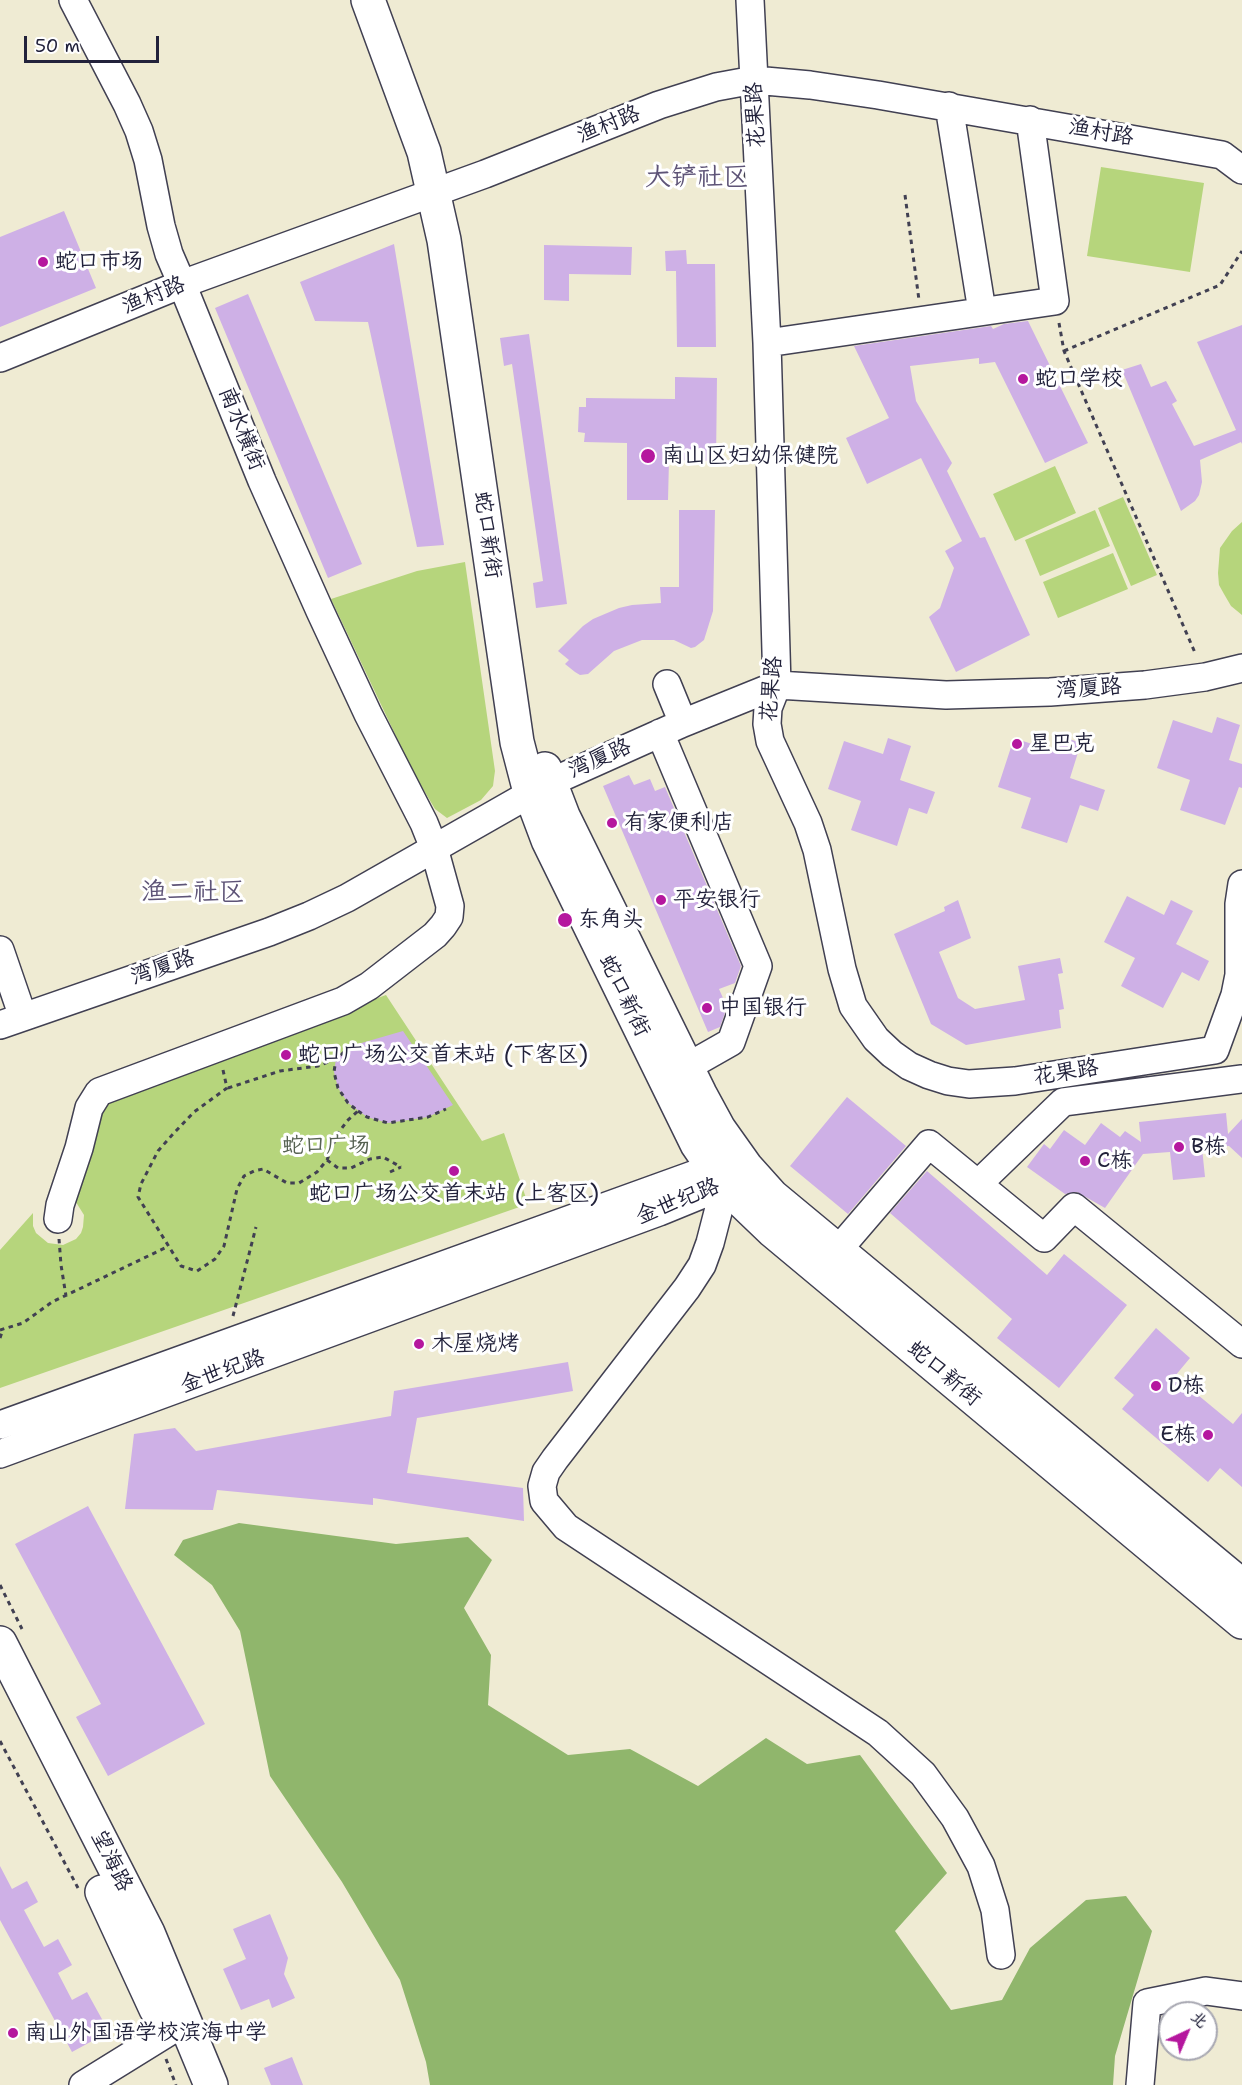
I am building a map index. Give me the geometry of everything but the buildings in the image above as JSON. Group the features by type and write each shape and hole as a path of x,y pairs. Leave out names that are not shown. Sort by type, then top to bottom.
{"main road":[{"name":"蛇口新街","path":"368,0 424,152 441,190"},
{"name":"蛇口新街","path":"386,0 440,148 444,240 517,742 539,788 563,816 719,1128 728,1174"},
{"name":"蛇口新街","path":"539,788 545,832 680,1111 773,1231 1242,1622"},
{"name":"蛇口新街","path":"728,1174 772,1196 1242,1586"},
{"name":"望海路","path":"0,1643 148,1933 211,2085"},
{"name":"望海路","path":"0,1691 115,1918 188,2085"}],"street":[{"name":"南水横街","path":"58,1219 60,1204 79,1148 89,1108 95,1096 104,1089 343,1001 369,986 435,935 449,916 450,906 434,848 424,823 368,714 320,611 262,481 169,254 148,160 139,131 73,0"},
{"name":"花果路","path":"750,0 767,343 777,685 768,708 767,724 771,741 808,823 817,850 847,989 853,1006 876,1039 909,1066 948,1081 969,1084 1015,1081 1215,1050 1235,995 1239,975 1239,904 1242,884"},
{"name":"渔村路","path":"0,358 182,285 441,190 659,105 716,87 754,80 810,85 949,106 1222,155 1242,170"},
{"path":"949,106 982,311"},
{"path":"767,343 1055,301 1030,120"},
{"name":"湾厦路","path":"11,1021 309,916 347,898 539,788 671,728 777,685 946,695 1050,692 1145,685 1205,677 1242,668"},
{"path":"667,684 671,728 758,966 731,1042 687,1067"},
{"path":"0,950 11,1021"},
{"path":"978,1184 1063,1102 1242,1079"},
{"path":"838,1250 929,1144 1044,1238 1074,1207 1242,1344"},
{"path":"728,1174 711,1243 702,1265 687,1288 546,1472 542,1486 544,1501 566,1527 878,1733 923,1774 956,1818 981,1866 995,1910 1001,1955"},
{"name":"金世纪路","path":"0,1425 240,1338 728,1174"},
{"name":"金世纪路","path":"0,1455 659,1212 728,1174"},
{"path":"103,1388 93,1400 96,1408 119,1411"},
{"path":"1140,2085 1147,2003 1206,1991 1242,1996"},
{"path":"83,2085 166,2033"}],"path":[{"path":"904,195 922,319"},
{"path":"1064,351 1220,285 1242,251"},
{"path":"1055,301 1064,351 1205,677"},
{"path":"351,1046 336,1059 318,1066 280,1071 227,1088 182,1122 158,1151 141,1184 138,1197 181,1266 197,1271 214,1259 224,1246 237,1190 244,1176 254,1170 263,1169 287,1183 299,1183 318,1172 327,1160 347,1121 358,1111"},
{"path":"217,1048 227,1088"},
{"path":"336,1059 333,1072 338,1088 348,1103 368,1117 388,1123 428,1117 446,1109"},
{"path":"327,1160 338,1168 351,1168 370,1159 383,1157 402,1167 390,1172"},
{"path":"58,1219 60,1265 66,1296"},
{"path":"240,1338 232,1314 256,1227"},
{"path":"0,1338 2,1330 23,1323 52,1302 168,1247"}],"green space":[{"path":"1101,167 1204,183 1190,272 1087,256"},
{"path":"1055,466 1076,513 1015,541 993,494"},
{"path":"1123,497 1157,575 1131,586 1098,508"},
{"path":"1095,510 1110,546 1040,576 1025,540"},
{"path":"1242,522 1242,615 1231,606 1224,594 1219,585 1218,573 1220,548 1232,531"},
{"path":"1113,553 1128,589 1058,618 1043,582"},
{"path":"465,562 495,771 493,786 481,800 447,818 435,809 413,772 331,599 417,571"},
{"name":"蛇口广场","path":"386,995 482,1141 504,1133 528,1204 0,1388 0,1250 33,1213 33,1226 36,1233 48,1243 63,1245 76,1239 81,1233 84,1215 74,1199 104,1097"},
{"path":"239,1523 396,1544 468,1537 492,1560 464,1608 491,1655 488,1705 568,1755 630,1749 698,1786 766,1738 807,1764 860,1755 947,1873 895,1931 951,2010 1002,2000 1030,1948 1086,1900 1126,1896 1152,1931 1115,2056 1113,2085 430,2085 426,2062 400,1980 342,1882 270,1776 240,1631 212,1585 174,1555 183,1540"}],"place":[{"name":"蛇口市场","path":"43,262"},
{"name":"蛇口学校","path":"1023,379"},
{"name":"南山区妇幼保健院","path":"648,456"},
{"name":"星巴克","path":"1017,744"},
{"name":"有家便利店","path":"612,823"},
{"name":"平安银行","path":"661,900"},
{"name":"东角头","path":"565,920"},
{"name":"中国银行","path":"707,1008"},
{"name":"蛇口广场公交首末站 (下客区)","path":"286,1055"},
{"name":"B栋","path":"1179,1147"},
{"name":"C栋","path":"1085,1161"},
{"name":"蛇口广场公交首末站 (上客区)","path":"454,1171"},
{"name":"木屋烧烤","path":"419,1344"},
{"name":"D栋","path":"1156,1386"},
{"name":"E栋","path":"1208,1435"},
{"name":"南山外国语学校滨海中学","path":"13,2033"}],"district":[{"name":"大铲社区","path":"697,178"},
{"name":"渔二社区","path":"193,893"}]}
